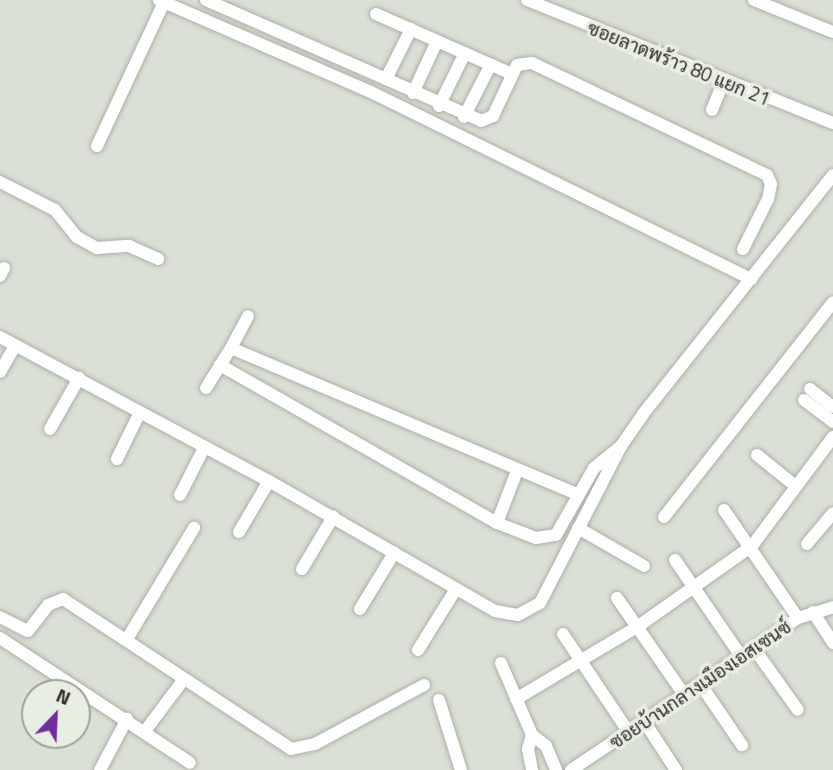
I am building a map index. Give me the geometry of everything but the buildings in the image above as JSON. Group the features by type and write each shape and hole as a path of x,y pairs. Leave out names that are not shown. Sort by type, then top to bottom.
{"street":[{"path":"206,0 386,79 439,106 481,121 493,116 510,73 523,62 532,64 767,175 771,184 768,199 743,249"},
{"name":"ซอยลาดพร้าว 80 แยก 21","path":"527,0 833,123"},
{"path":"754,0 833,32"},
{"path":"97,146 162,1 371,92 751,279"},
{"path":"376,14 510,73"},
{"path":"386,79 411,29"},
{"path":"413,93 437,41"},
{"path":"439,106 465,53"},
{"path":"464,117 491,64"},
{"path":"712,110 724,81"},
{"path":"0,337 269,481 507,616 530,613 540,603 621,446 833,175"},
{"path":"0,182 55,210 77,237 97,248 129,246 158,260"},
{"path":"664,517 833,302"},
{"path":"206,388 248,316"},
{"path":"0,372 15,345"},
{"path":"231,348 517,471 577,494"},
{"path":"220,365 497,523 536,538 556,535 594,468 621,446"},
{"path":"50,429 79,378"},
{"path":"833,407 807,394 833,422"},
{"path":"117,459 141,412"},
{"path":"516,699 637,627 752,546 794,485 833,437"},
{"path":"180,495 204,448"},
{"path":"757,455 794,485"},
{"path":"497,523 517,471"},
{"path":"239,532 269,481"},
{"path":"724,510 752,546 799,618"},
{"path":"807,544 833,513"},
{"path":"302,569 333,517"},
{"path":"127,639 194,528"},
{"path":"578,528 644,566"},
{"path":"360,610 394,553"},
{"path":"675,560 741,656"},
{"path":"418,650 456,589"},
{"path":"617,598 685,696"},
{"path":"19,647 48,605 63,599 291,749 315,744 424,685"},
{"name":"ซอยบ้านกลางเมืองเอสเซนซ์","path":"571,770 593,765 628,731 685,696 799,618 833,607"},
{"path":"813,612 833,643"},
{"path":"0,617 28,631"},
{"path":"564,634 628,731"},
{"path":"0,638 19,647 190,763"},
{"path":"753,647 798,710"},
{"path":"501,663 532,735 545,747 556,770"},
{"path":"145,731 184,680"},
{"path":"701,685 742,745"},
{"path":"439,700 461,770"},
{"path":"100,770 127,719"},
{"path":"644,721 676,770"},
{"path":"532,735 528,749 532,770"}]}
